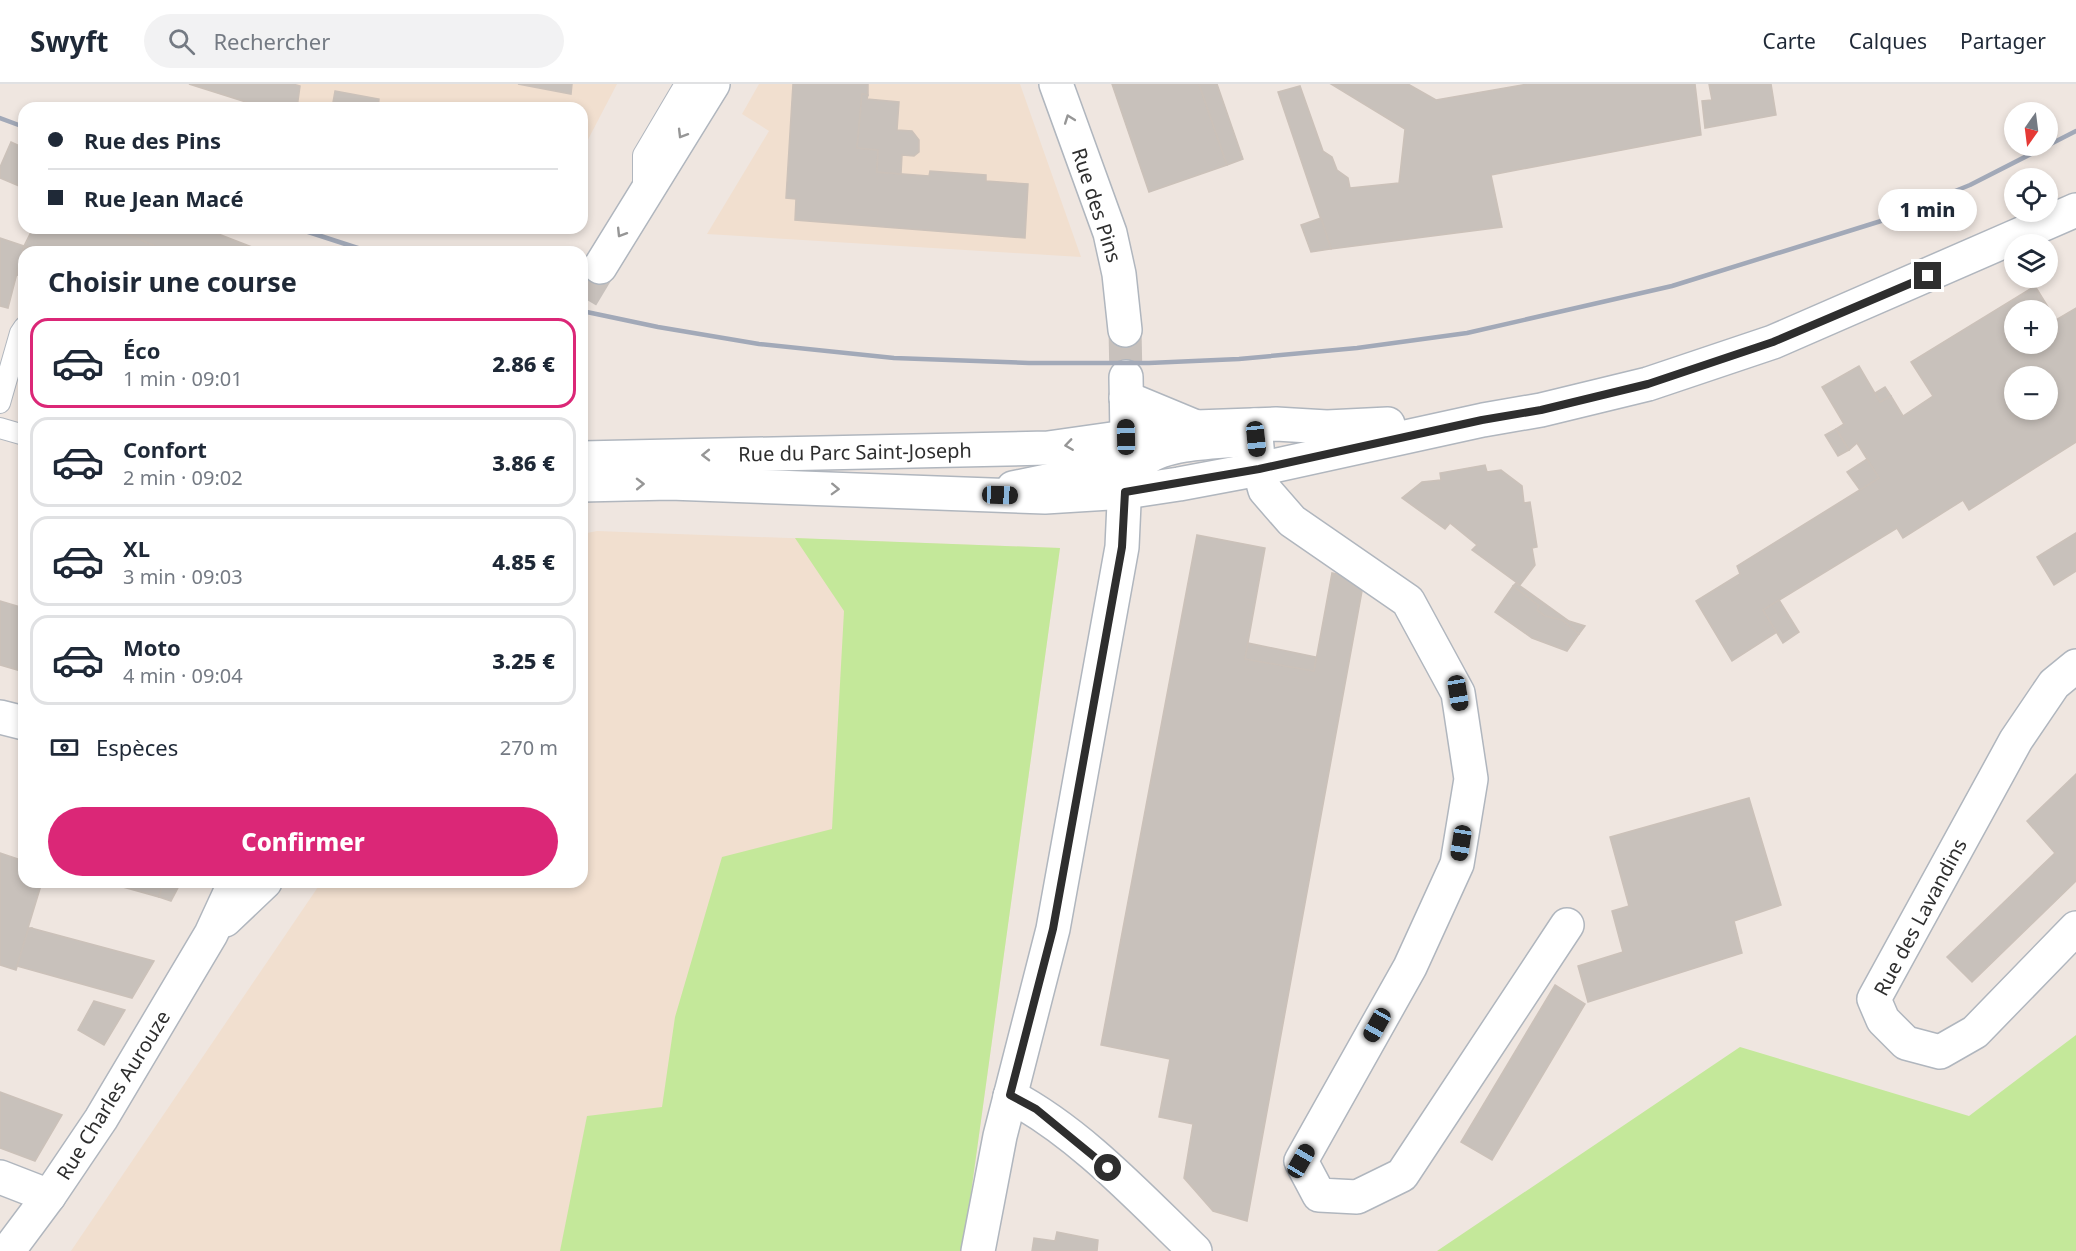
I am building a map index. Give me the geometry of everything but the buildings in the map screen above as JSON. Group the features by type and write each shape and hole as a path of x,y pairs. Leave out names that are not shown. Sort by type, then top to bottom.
{"street":[{"path":"600,267 713,84"},
{"name":"Rue des Pins","path":"1056,84 1110,233 1119,274 1125,330"},
{"path":"1257,444 1482,420 1541,410 1648,384 1773,342 2076,210"},
{"path":"978,1251 1000,1136 1053,929 1122,547 1126,388 1196,427"},
{"path":"1257,444 1327,427 1482,420"},
{"name":"Rue du Parc Saint-Joseph","path":"588,458 1048,448 1196,427 1257,444"},
{"path":"978,495 1095,471 1104,465 1126,437"},
{"path":"1257,444 1265,490 1292,521 1408,601 1458,693 1471,779 1457,864 1410,967 1301,1161 1319,1195 1357,1197 1402,1175 1567,925"},
{"name":"Rue du Parc Saint-Joseph","path":"588,485 670,483 1045,497 1125,492 1257,444"},
{"name":"Rue des Lavandins","path":"2076,666 2054,684 2016,740 1874,999 1883,1020 1906,1043 1941,1052 1975,1032 2076,928"},
{"path":"0,717 18,722"},
{"name":"Rue Charles Aurouze","path":"8,1251 49,1196 101,1119 211,934 232,888"},
{"name":"Rue Charles Aurouze","path":"211,934 259,888"},
{"path":"1010,1095 1036,1109 1108,1168 1195,1251"},
{"path":"0,1177 49,1196"}],"lane":[{"path":"643,199 643,155 685,84"},
{"path":"0,403 18,340"},
{"path":"0,428 18,433"}],"shaded area":[{"path":"188,84 617,84 588,140 588,102 246,102"},
{"path":"759,84 1020,84 1081,257 707,234 769,131 742,114"},
{"path":"597,531 1060,548 963,1251 71,1251 317,888 588,888 588,533"}],"green space":[{"path":"795,538 1060,548 963,1251 560,1251 587,1116 662,1107 675,1017 722,857 832,829 844,611"},
{"path":"2076,1035 2076,1251 1437,1251 1740,1047 1969,1116"}],"tunnel":[{"path":"588,287 600,267"},
{"path":"1125,330 1126,377"}],"railway":[{"path":"0,118 18,125"},
{"path":"588,312 759,344 894,358 1029,363 1149,363 1239,359 1357,348 1467,333 1672,286 1881,221 1970,185 2076,131"},
{"path":"314,234 352,246"}],"route":[{"path":"1108,1168 1036,1109 1010,1095 1053,929 1122,547 1125,492 1259,469 1482,420 1541,410 1648,384 1773,342 1928,276"}]}
